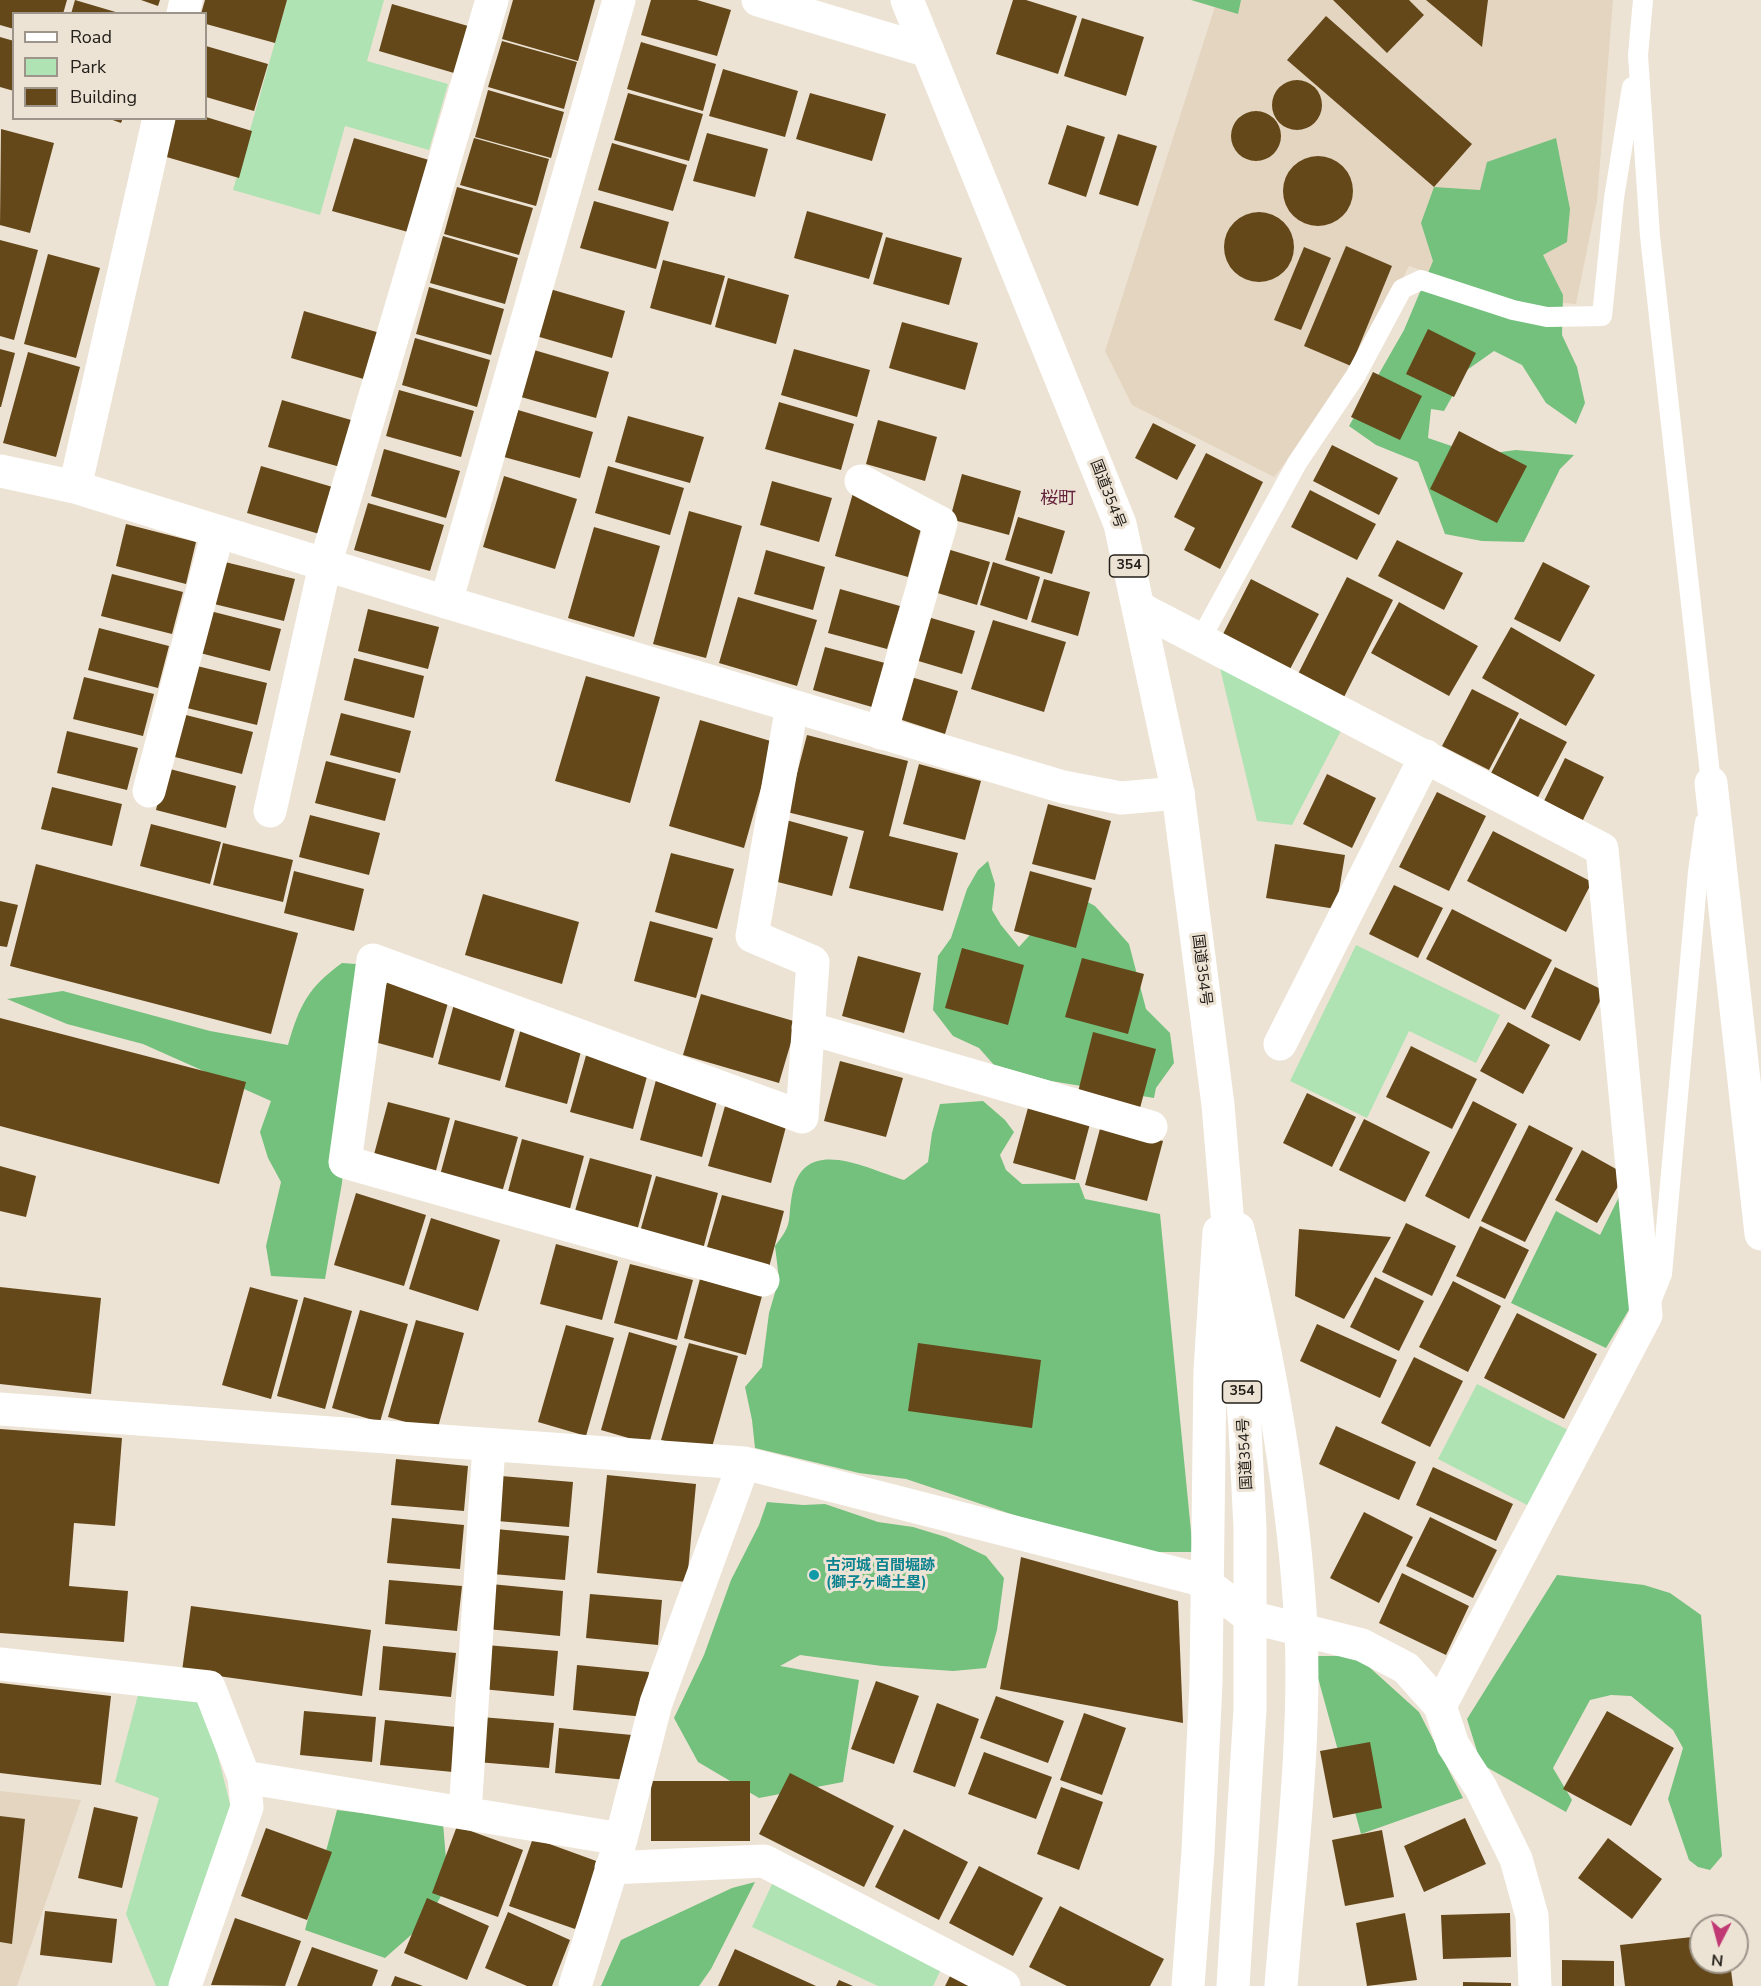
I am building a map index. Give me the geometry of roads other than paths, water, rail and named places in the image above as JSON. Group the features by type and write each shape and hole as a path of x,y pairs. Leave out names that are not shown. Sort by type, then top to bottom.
{"main road":[{"path":"270,811 325,565 492,0"},
{"path":"446,602 619,0"},
{"path":"758,0 928,51"},
{"name":"国道354号","path":"908,0 1120,524 1178,793 1224,1167 1245,1428 1250,1528 1250,1709 1233,1986"},
{"path":"75,487 159,120"},
{"path":"0,471 75,487 446,602 1063,787 1121,798 1178,793"},
{"path":"861,481 940,523 881,733"},
{"path":"149,791 218,532"},
{"path":"1138,608 1602,849 1646,1315 1440,1706"},
{"path":"763,1280 345,1162 373,960 802,1117 813,962 752,936 792,706"},
{"path":"1281,1044 1426,756"},
{"path":"1711,783 1761,1234"},
{"path":"808,1028 1152,1127"},
{"path":"1188,1986 1198,1851 1209,1586 1210,1370 1224,1167"},
{"path":"1224,1167 1267,1358 1293,1528 1301,1629 1301,1687 1294,1820 1281,1986"},
{"path":"0,1409 744,1464 1194,1578 1209,1586 1250,1617 1362,1645 1406,1668 1440,1706 1453,1745 1481,1788 1516,1859 1532,1916 1535,1986"},
{"path":"465,1813 489,1445"},
{"path":"576,1986 616,1853 656,1703 744,1464"},
{"path":"0,1664 209,1687 244,1777 246,1807 185,1986"},
{"path":"244,1777 465,1813 616,1853 764,1861 1004,1986"}],"lane":[{"path":"1200,640 1297,463 1356,375 1402,289 1421,280 1513,310 1547,317 1602,316 1614,198 1638,55 1643,0"},
{"path":"1638,55 1650,236 1711,783 1698,872 1662,1274 1646,1315"}],"place":[{"name":"古河城 百間堀跡 (獅子ヶ崎土塁)","path":"814,1575"}],"district":[{"name":"桜町","path":"1058,500"}]}
